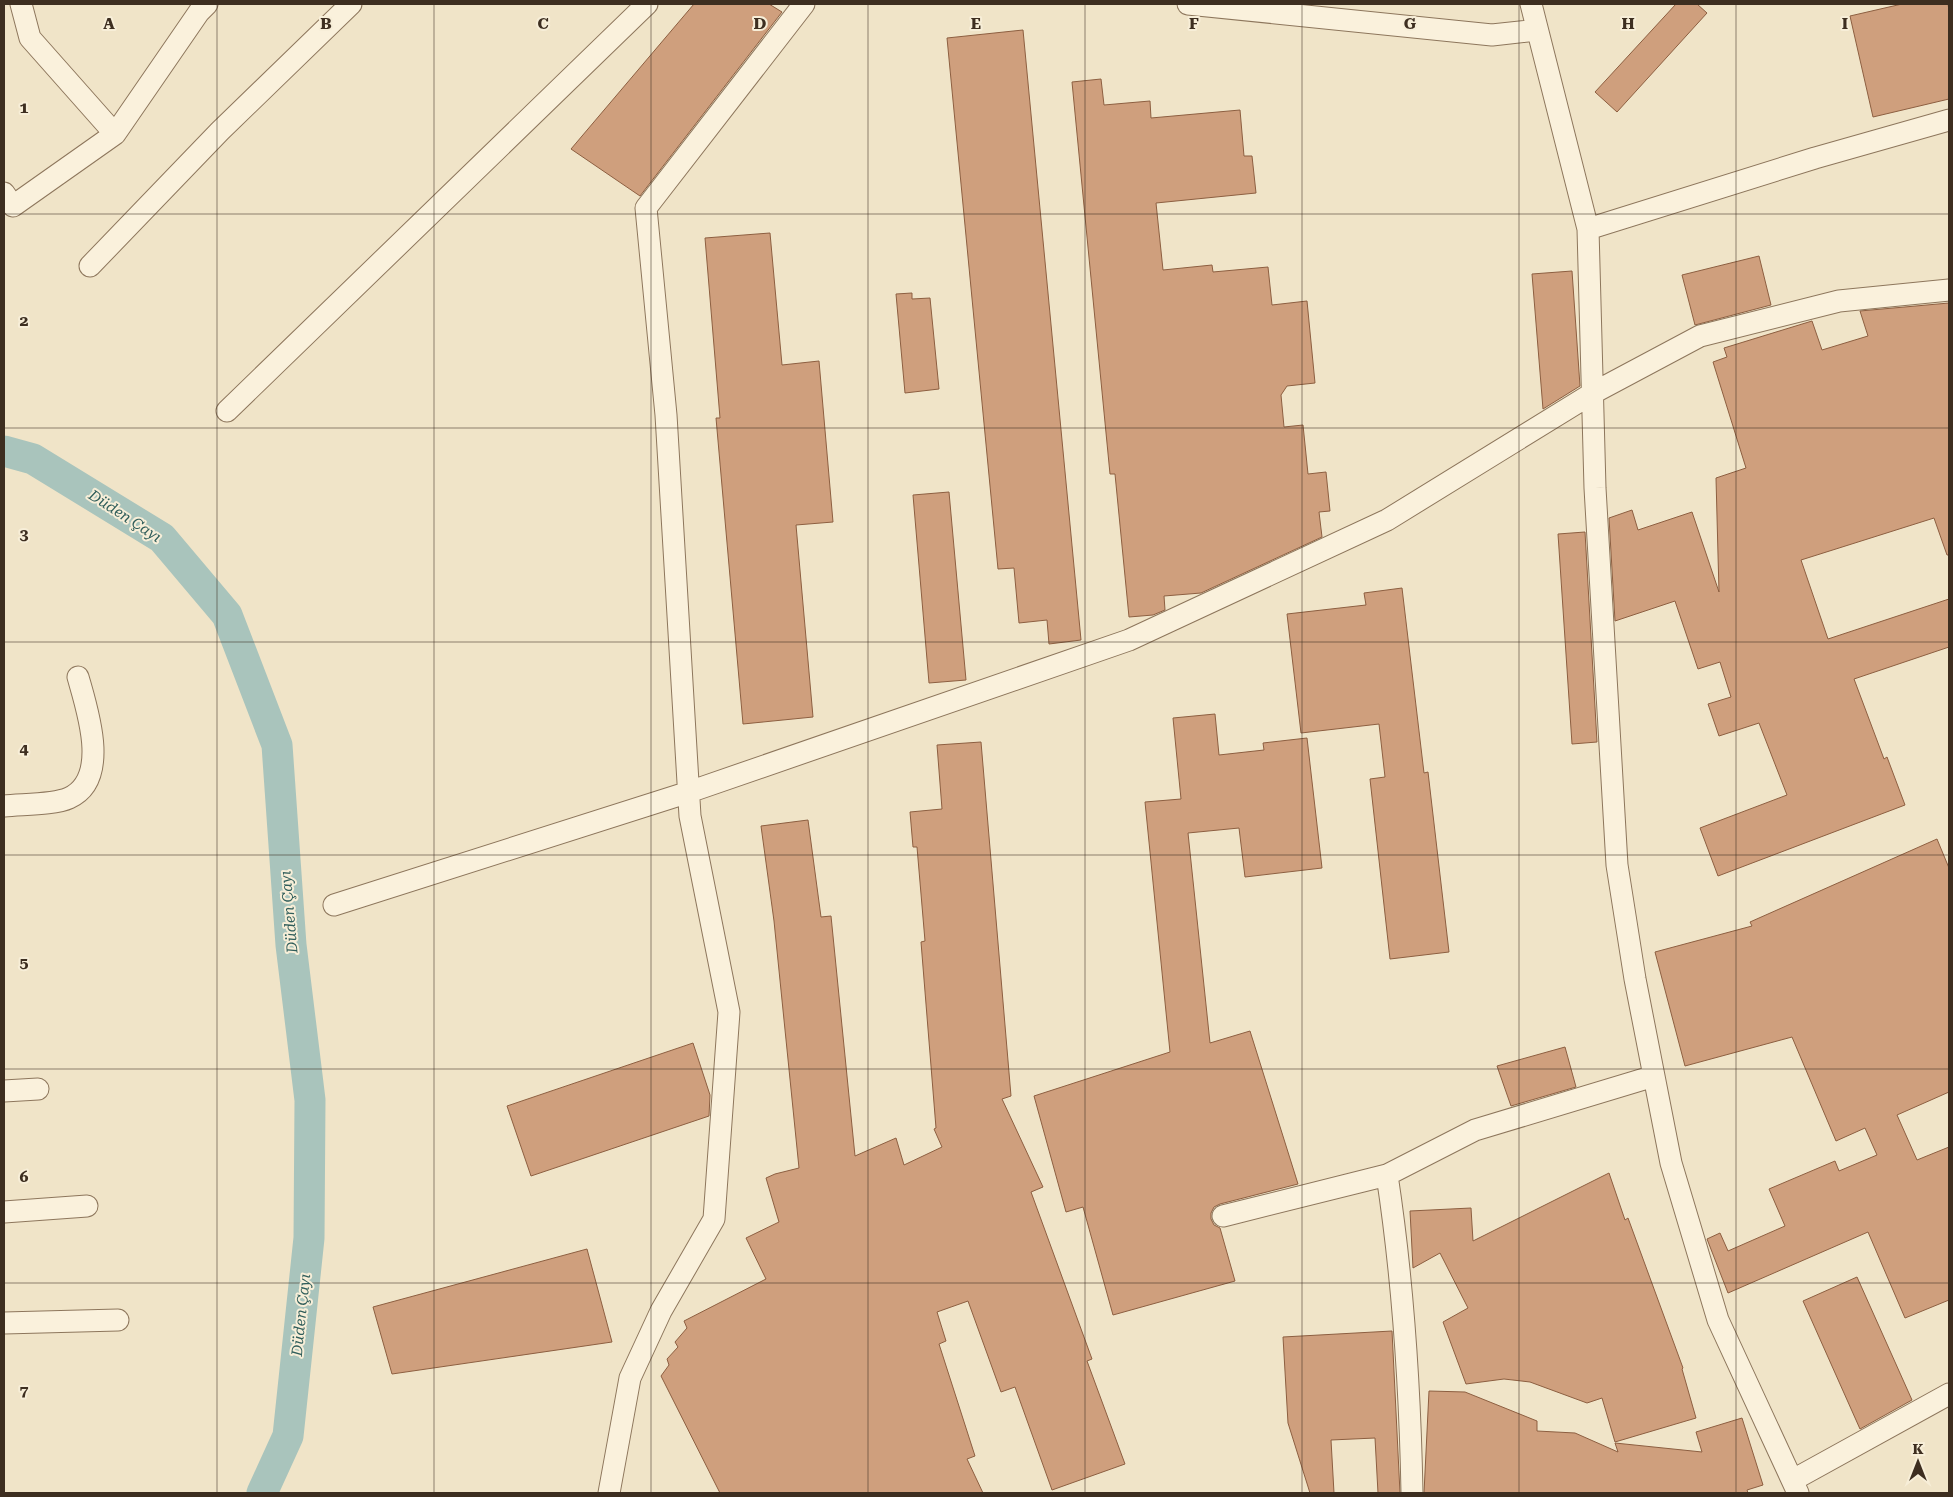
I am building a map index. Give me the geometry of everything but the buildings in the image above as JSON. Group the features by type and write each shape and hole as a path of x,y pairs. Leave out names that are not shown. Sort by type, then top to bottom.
{"street":[{"path":"21,4 30,38 115,134"},
{"path":"90,266 220,131 351,4"},
{"path":"227,411 647,4"},
{"path":"609,1493 630,1378 661,1311 714,1219 729,1012 690,816 666,415 646,208 804,4"},
{"path":"1188,4 1492,35 1537,30"},
{"path":"1531,4 1588,229 1594,488 1617,865 1635,979 1671,1163 1718,1320 1795,1487 1949,1394"},
{"path":"4,193 13,206 115,134 199,7"},
{"path":"1588,229 1816,158 1949,120"},
{"path":"334,905 689,792 1129,640 1387,520 1593,393 1700,336 1839,301 1949,290"},
{"path":"4,806 62,800 76,794 86,783 93,756 94,742 78,677"},
{"path":"1223,1216 1387,1175 1475,1130 1654,1076"},
{"path":"4,1091 38,1088"},
{"path":"1387,1175 1394,1224 1403,1321 1411,1433 1412,1493"},
{"path":"4,1212 87,1206"},
{"path":"4,1323 118,1320"}],"waterway":[{"name":"Düden Çayı","path":"4,451 33,459 162,538 227,615 277,745 291,945 310,1100 309,1238 288,1436 262,1493"}]}
